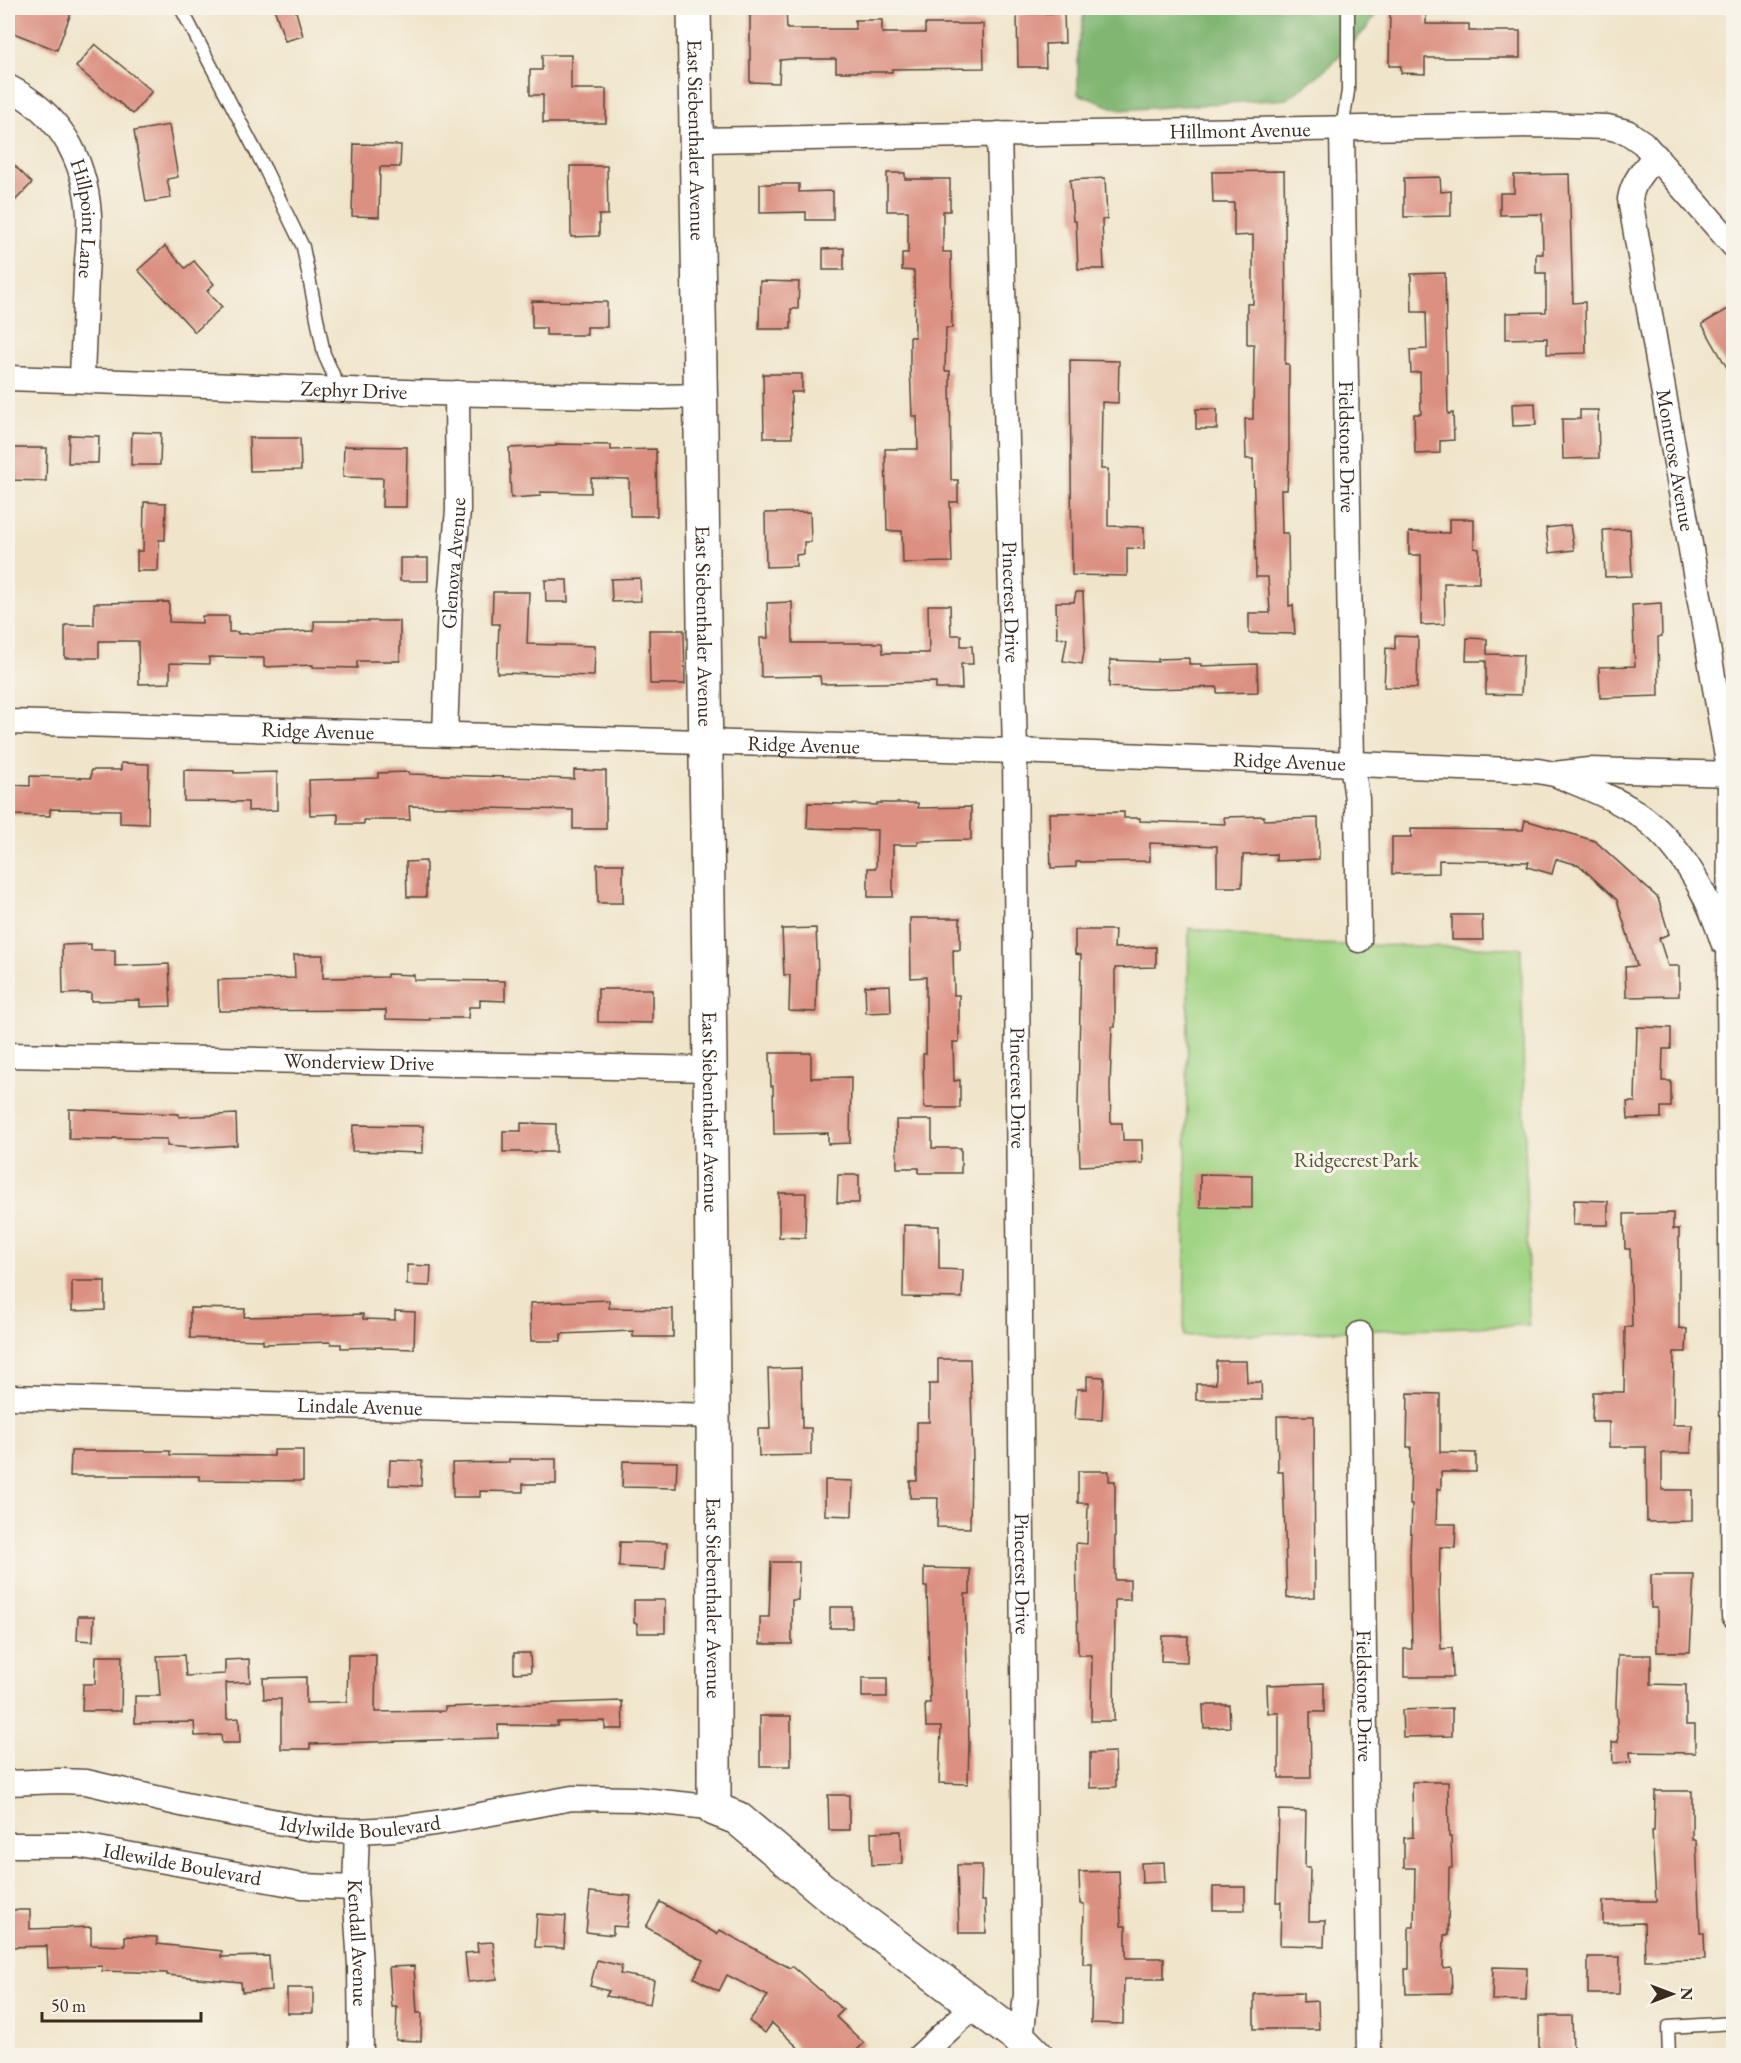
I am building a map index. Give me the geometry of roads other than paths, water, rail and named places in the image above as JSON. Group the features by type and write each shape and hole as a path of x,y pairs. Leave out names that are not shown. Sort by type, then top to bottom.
{"main road":[{"name":"East Siebenthaler Avenue","path":"694,8 707,741 715,1416 714,1809"},
{"path":"714,1809 737,1818 830,1896 1029,2048"}],"street":[{"name":"Hillpoint Lane","path":"8,87 50,118 64,134 83,176 89,218 82,380"},
{"name":"Hillmont Avenue","path":"696,140 1535,125 1608,127 1627,132 1643,143 1734,246"},
{"name":"Fieldstone Drive","path":"1342,129 1352,763 1357,799 1359,940"},
{"name":"Pinecrest Drive","path":"999,134 1015,751 1026,1982 1029,2048"},
{"name":"Montrose Avenue","path":"1656,156 1641,172 1632,187 1631,209 1732,774"},
{"name":"Zephyr Drive","path":"8,378 457,393 700,396"},
{"name":"Glenova Avenue","path":"445,734 450,602 458,510 457,393"},
{"name":"Ridge Avenue","path":"8,722 1015,751 1352,763 1538,771 1554,774 1589,770 1732,774"},
{"path":"1554,774 1630,808 1656,829 1679,853 1698,882 1713,914 1726,956 1729,980"},
{"path":"1732,774 1729,980 1734,1616"},
{"name":"Wonderview Drive","path":"8,1054 711,1069"},
{"name":"Fieldstone Drive","path":"1360,1334 1369,2055"},
{"name":"Lindale Avenue","path":"8,1397 715,1416"},
{"name":"Idylwilde Boulevard","path":"8,1783 59,1780 86,1782 186,1805 315,1828 357,1831 394,1829 448,1821 572,1798 634,1799 714,1809"},
{"name":"Kendall Avenue","path":"357,1831 355,1888 360,1966 361,2055"},
{"name":"Idlewilde Boulevard","path":"8,1845 77,1845 302,1886 355,1888"},
{"path":"921,2055 974,2006"}],"lane":[{"path":"1342,129 1348,91 1348,8"},
{"path":"182,10 303,247 324,354 339,388"},
{"path":"1669,2055 1668,2027 1734,2023"}],"park label":[{"name":"Ridgecrest Park","path":"1356,1160"}]}
